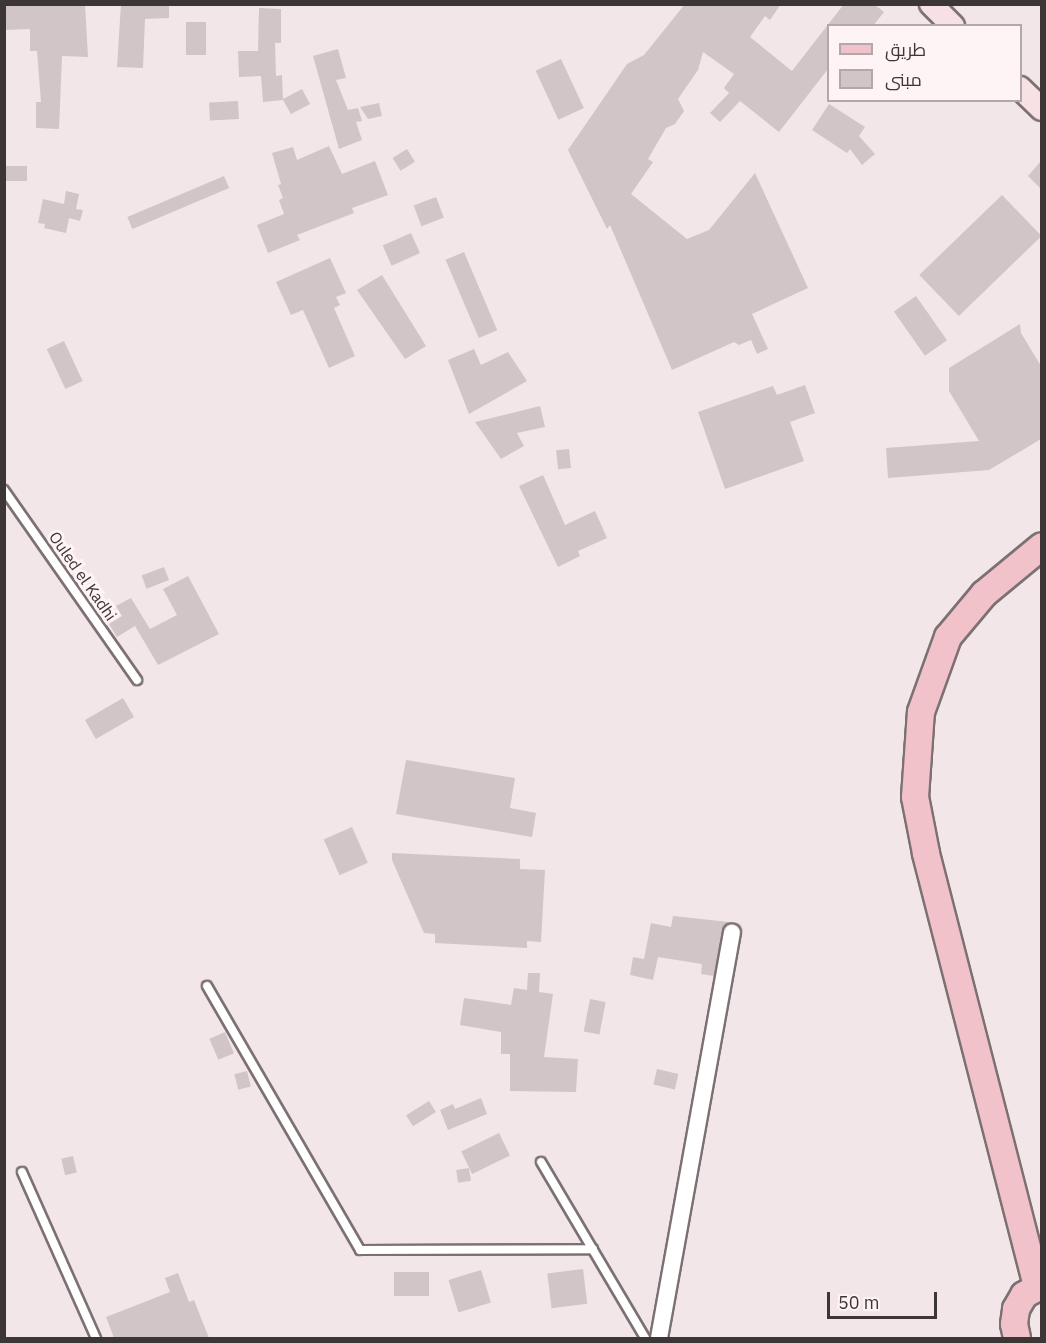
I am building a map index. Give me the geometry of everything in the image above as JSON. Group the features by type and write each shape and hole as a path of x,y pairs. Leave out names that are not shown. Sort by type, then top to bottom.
{"main road":[{"path":"931,4 951,24"},
{"path":"1022,90 1041,109"},
{"path":"1017,1338 1014,1324 1016,1309 1024,1295 1039,1285 926,853 915,797 921,712 948,637 984,594 1041,546"}],"street":[{"path":"659,1338 732,933"}],"lane":[{"name":"Ouled el Kadhi","path":"4,490 136,680"},
{"path":"207,986 360,1250 592,1249"},
{"path":"541,1162 645,1338"},
{"path":"22,1172 96,1338"}],"building":[{"path":"4,4 85,4 88,57 62,56 59,129 36,128 36,102 41,102 37,51 30,51 30,29 5,30"},
{"path":"121,4 169,4 169,18 145,19 143,68 117,67"},
{"path":"685,4 781,4 770,20 765,16 750,37 792,71 827,26 827,70 779,132 740,101 720,122 710,113 729,93 724,88 734,74 703,52 698,70 678,99 684,111 675,124 666,128 648,159 653,162 631,194 687,239 709,230 755,173 808,288 752,314 768,349 757,354 751,340 739,345 734,342 672,370 610,225 607,229 568,150 627,64 644,55"},
{"path":"844,4 874,4 884,12 875,24 828,24"},
{"path":"259,8 281,9 281,43 275,43 276,76 282,75 283,99 302,89 310,104 291,114 283,100 263,102 261,76 239,77 238,51 258,51"},
{"path":"186,22 206,22 206,55 186,55"},
{"path":"338,49 346,78 336,80 348,110 358,108 362,121 356,122 362,140 339,149 313,56"},
{"path":"561,59 584,108 558,120 536,71"},
{"path":"238,101 239,119 210,120 209,103"},
{"path":"379,103 382,116 368,119 360,107"},
{"path":"829,104 865,127 859,136 875,154 862,165 850,149 847,153 812,130"},
{"path":"329,146 342,174 375,161 388,195 352,208 354,213 297,235 300,240 268,253 257,225 284,214 279,200 283,198 278,185 281,184 272,153 293,147 297,160"},
{"path":"407,149 415,162 401,171 393,158"},
{"path":"1041,161 1041,189 1028,176"},
{"path":"4,166 27,166 27,181 4,181"},
{"path":"224,176 229,188 132,229 127,217"},
{"path":"66,191 79,194 76,209 83,210 80,221 69,218 66,233 44,228 45,224 38,223 43,199 64,204"},
{"path":"1002,195 1042,236 959,316 919,275"},
{"path":"436,197 444,218 421,226 414,206"},
{"path":"411,233 420,253 392,266 383,246"},
{"path":"464,252 497,330 479,338 446,260"},
{"path":"330,258 346,293 336,297 340,305 334,308 355,356 329,368 303,310 291,315 276,282"},
{"path":"382,275 426,346 405,359 357,290"},
{"path":"916,296 947,340 925,356 894,311"},
{"path":"1020,324 1021,333 1041,366 1041,439 989,470 888,478 886,448 979,441 949,391 949,368"},
{"path":"64,341 83,381 65,389 47,349"},
{"path":"474,349 481,365 508,352 527,381 469,414 448,360"},
{"path":"805,385 815,413 790,422 804,461 725,489 698,412 773,386 777,395"},
{"path":"540,406 545,427 517,433 524,446 501,459 475,422"},
{"path":"569,449 571,468 558,469 556,450"},
{"path":"543,475 565,525 595,511 607,538 578,551 580,556 558,567 519,486"},
{"path":"164,567 169,580 147,589 142,576"},
{"path":"188,576 219,634 158,665 135,626 117,637 109,624 122,616 116,606 131,598 150,629 177,615 163,589"},
{"path":"123,698 134,717 96,739 85,720"},
{"path":"406,760 515,778 510,808 536,813 532,837 396,814"},
{"path":"352,827 368,863 340,875 324,840"},
{"path":"392,853 520,859 520,869 545,870 541,942 527,941 527,948 435,943 435,934 424,933 392,860"},
{"path":"673,916 729,922 722,931 714,976 701,974 702,964 658,957 653,980 630,975 633,957 644,959 651,923 671,927"},
{"path":"528,973 540,973 539,992 553,994 544,1057 578,1059 576,1092 510,1091 510,1054 501,1054 501,1032 460,1025 464,998 511,1005 514,988 527,990"},
{"path":"590,999 606,1002 599,1034 584,1031"},
{"path":"225,1032 234,1053 218,1060 209,1039"},
{"path":"657,1069 678,1074 675,1090 653,1085"},
{"path":"247,1071 251,1087 238,1090 234,1074"},
{"path":"481,1098 487,1114 448,1130 440,1110 453,1104 455,1109"},
{"path":"429,1101 436,1112 413,1126 406,1115"},
{"path":"499,1133 510,1155 472,1174 461,1151"},
{"path":"73,1156 77,1173 65,1175 61,1159"},
{"path":"469,1168 471,1181 458,1183 456,1170"},
{"path":"583,1269 587,1304 552,1308 547,1273"},
{"path":"481,1270 491,1303 458,1312 448,1280"},
{"path":"394,1272 429,1272 429,1296 394,1296"},
{"path":"178,1273 189,1302 194,1300 209,1338 114,1338 106,1317 170,1292 165,1278"}]}
